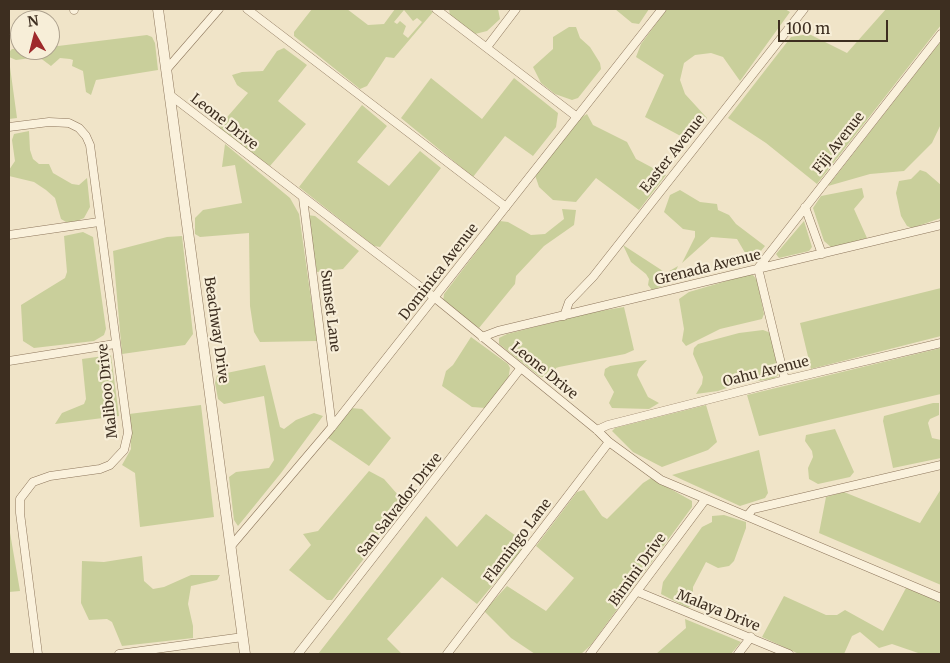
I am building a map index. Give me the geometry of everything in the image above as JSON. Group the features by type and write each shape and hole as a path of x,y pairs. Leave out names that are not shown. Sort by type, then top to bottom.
{"street":[{"name":"Beachway Drive","path":"158,9 245,654"},
{"path":"166,70 219,9"},
{"path":"247,9 506,208"},
{"path":"436,9 577,117"},
{"path":"487,47 516,9"},
{"name":"Dominica Avenue","path":"231,546 332,427 662,9"},
{"name":"Easter Avenue","path":"564,316 569,302 593,277 804,9"},
{"name":"Fiji Avenue","path":"758,268 941,34"},
{"name":"Leone Drive","path":"170,95 435,298 520,369 598,430 609,442 660,480 941,598"},
{"name":"Maliboo Drive","path":"9,127 49,122 69,123 79,128 86,136 90,146 128,433 124,450 110,465 100,469 50,476 33,482 20,499 38,654"},
{"name":"Sunset Lane","path":"303,198 332,427"},
{"path":"805,207 822,254"},
{"path":"9,235 99,222"},
{"name":"Grenada Avenue","path":"482,337 498,331 941,225"},
{"path":"758,268 785,380"},
{"name":"Oahu Avenue","path":"598,430 608,425 785,380 941,343"},
{"path":"9,360 115,344"},
{"name":"San Salvador Drive","path":"298,654 520,369"},
{"name":"Flamingo Lane","path":"447,654 609,442"},
{"path":"747,516 753,509 941,465"},
{"name":"Bimini Drive","path":"590,654 705,500"},
{"name":"Malaya Drive","path":"638,592 751,637 788,654"},
{"path":"119,654 243,637"},
{"path":"738,654 751,637"}],"green space":[{"path":"312,9 347,9 368,25 384,24 395,9 429,9 433,12 394,58 386,57 367,86 360,89 294,36 294,32","holes":["404,10 413,21 417,18 422,22 408,38 403,34 406,26 400,21 397,24 394,22"]},
{"path":"449,9 498,9 500,19 487,31 475,34 450,15"},
{"path":"615,9 649,9 639,24 632,23"},
{"path":"667,9 785,9 790,12 740,81 723,57 711,53 695,55 684,63 680,80 685,94 707,118 690,141 645,117 664,75 636,57 641,44"},
{"path":"886,9 941,9 941,25 817,184 766,143 728,118 791,37 809,34 847,53"},
{"path":"569,27 576,27 580,38 590,47 600,63 601,69 578,98 572,100 555,94 541,83 533,67 553,49 553,37"},
{"path":"147,35 152,37 155,43 158,70 96,80 91,95 86,92 83,71 72,66 73,60 60,58 60,46"},
{"path":"941,41 941,124 932,143 904,171 870,174 828,186"},
{"path":"284,48 307,65 278,101 306,124 270,166 216,130 248,93 237,85 232,75 242,72 263,71 277,51"},
{"path":"43,60 58,60 51,66"},
{"path":"9,68 17,118 9,119"},
{"path":"431,78 482,119 514,78 558,113 556,127 533,156 505,136 473,177 401,118"},
{"path":"362,105 387,126 357,162 389,186 420,151 441,168 380,247 374,246 299,187"},
{"path":"587,114 593,125 627,142 636,159 666,175 639,210 596,178 576,202 553,200 539,187 535,175 577,120"},
{"path":"29,131 30,150 33,159 39,164 49,164 53,173 72,184 79,185 87,178 90,207 84,218 75,222 66,222 61,219 55,198 46,190 34,182 9,176 9,170 15,161 12,140 14,134"},
{"path":"225,144 290,198 299,214 317,341 260,342 254,332 250,306 249,233 200,237 195,234 195,218 203,210 242,203 235,165 222,167"},
{"path":"920,170 926,172 941,185 941,218 912,228 907,226 901,216 896,193 899,181 911,179"},
{"path":"862,188 864,197 854,209 867,238 832,248 824,241 813,208 821,196"},
{"path":"680,190 700,202 717,204 718,210 729,215 736,224 765,246 751,263 737,239 711,237 682,263 695,237 695,231 683,229 664,212 670,195"},
{"path":"562,209 576,210 574,225 544,246 516,276 515,284 479,328 443,302 444,294 500,221 508,222 531,235 545,234 564,219"},
{"path":"307,215 315,216 359,251 343,269 317,272"},
{"path":"804,221 812,247 809,251 779,258 776,254"},
{"path":"83,232 93,237 106,329 104,335 94,341 34,348 23,341 21,305 65,278 67,272 64,236"},
{"path":"182,236 193,334 185,345 122,354 113,251 167,237"},
{"path":"623,245 666,273 678,266 674,275 676,281 652,290 648,285 649,279 646,274 631,262"},
{"path":"747,275 753,275 757,280 764,314 762,319 720,329 686,346 682,341 684,329 679,299 689,292"},
{"path":"941,288 941,336 811,369 800,323"},
{"path":"624,307 634,350 625,354 556,368 554,377 548,379 539,376 499,344 499,338 507,334 594,312"},
{"path":"763,330 771,333 779,374 774,379 741,383 718,391 696,394 702,384 703,377 693,354 694,348 698,344 739,333"},
{"path":"471,337 508,364 510,368 508,381 486,408 472,407 442,386 446,371 453,365"},
{"path":"941,348 941,394 759,436 747,395"},
{"path":"111,355 119,416 55,424 62,413 84,404 86,399 82,359"},
{"path":"647,360 639,369 637,375 648,397 659,403 649,409 612,408 609,403 614,392 604,375 605,369 610,366"},
{"path":"265,365 280,427 284,429 296,420 314,413 323,416 281,473 238,526 234,520 229,477 236,472 269,468 274,460 264,396 224,404 218,399 215,383 217,375"},
{"path":"939,403 939,415 930,419 928,423 932,438 941,440 941,458 893,468 883,421 884,416"},
{"path":"201,405 214,517 140,527 135,473 122,465 131,449 129,414"},
{"path":"706,405 717,442 708,450 662,467 633,452 612,431 615,428"},
{"path":"351,408 362,409 391,438 369,466 328,438"},
{"path":"835,429 854,472 850,477 818,484 809,479 808,468 813,457 812,451 805,441 806,435"},
{"path":"759,450 768,493 765,498 740,506 672,475"},
{"path":"369,471 384,479 406,504 332,600 327,600 289,570 311,545 303,534 318,531"},
{"path":"651,478 692,501 692,507 591,645 581,654 535,654 511,638 484,611 507,586 546,611 574,578 536,546 577,492 584,490 602,516 607,519 643,483"},
{"path":"941,489 941,585 819,533 826,497 844,492 920,523"},
{"path":"486,514 527,544 477,604 442,577 387,639 402,654 318,654 426,516 457,547"},
{"path":"724,515 746,522 746,528 734,561 729,566 718,568 706,562 693,587 693,605 688,608 661,594 663,582 702,527 712,522 712,516"},
{"path":"9,527 20,591 9,592"},
{"path":"142,556 144,581 153,589 164,587 191,575 220,575 217,580 191,586 188,604 193,626 193,638 122,646 112,622 107,619 89,620 81,603 82,561 104,562"},
{"path":"906,588 941,602 941,654 921,654 892,644 879,648 860,632 852,636 844,654 799,654 762,637 784,596 826,615 837,615 845,610 883,631"},
{"path":"685,619 741,642 731,654 656,654 686,628"}]}
